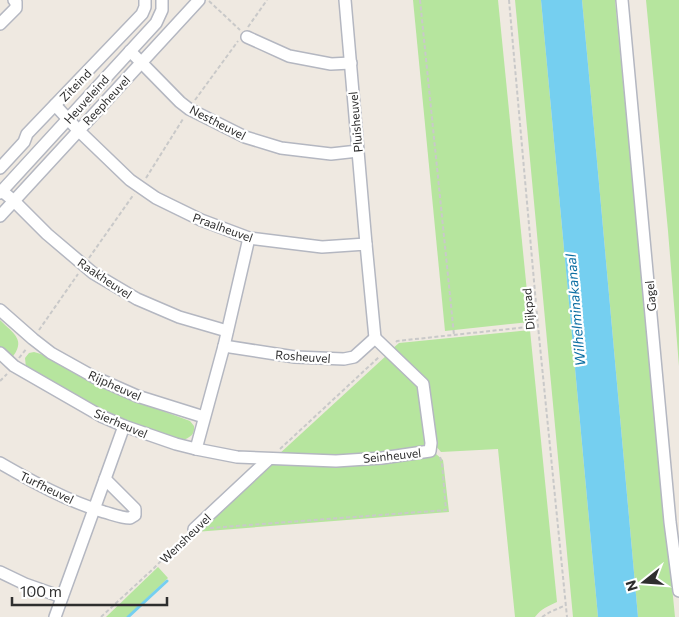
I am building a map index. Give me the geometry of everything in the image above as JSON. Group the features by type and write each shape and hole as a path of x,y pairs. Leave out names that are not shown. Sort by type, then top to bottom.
{"street":[{"path":"0,24 16,8 14,0"},
{"name":"Ziteind","path":"0,168 24,142 27,134 142,14 145,0"},
{"name":"Heuveleind","path":"1,192 156,23 162,10 162,0"},
{"name":"Reepheuvel","path":"0,216 199,0"},
{"name":"Pluisheuvel","path":"345,0 366,244"},
{"name":"Gagel","path":"622,0 670,522 679,591"},
{"path":"247,37 289,56 331,64 351,63"},
{"name":"Nestheuvel","path":"130,50 189,109 245,137 281,148 331,154 358,151"},
{"name":"Praalheuvel","path":"55,105 130,180 156,198 201,220 249,238 322,246 366,244"},
{"name":"Raakheuvel","path":"1,192 14,201 47,234 88,269 129,295 179,318 227,331"},
{"path":"196,449 224,346 249,238"},
{"path":"366,244 375,338"},
{"name":"Rijpheuvel","path":"0,310 52,353 103,381 137,396 204,417"},
{"name":"Rosheuvel","path":"224,346 295,358 344,360 354,357 375,338"},
{"name":"Seinheuvel","path":"237,457 336,460 382,458 430,451 431,443 423,384 375,338"},
{"name":"Sierheuvel","path":"0,353 14,366 101,416 176,444 237,457"},
{"path":"54,617 124,426"},
{"name":"Wensheuvel","path":"194,529 269,459"},
{"name":"Turfheuvel","path":"0,463 65,498 125,518 135,515 135,509 105,479"},
{"path":"0,572 25,584 62,597"}],"path":[{"path":"209,0 247,37"},
{"path":"420,0 454,335"},
{"name":"Dijkpad","path":"509,0 538,326 567,617"},
{"path":"194,529 446,510 442,463 437,451 430,451"},
{"name":"Wensheuvel","path":"101,617 194,529"},
{"path":"542,617 566,605"}],"green space":[{"path":"413,0 498,0 530,322 445,331"},
{"path":"515,0 541,0 598,617 573,617"},
{"path":"582,0 615,0 675,617 638,617"},
{"path":"646,0 679,0 679,366 668,231"},
{"path":"0,320 17,338 18,347 11,359 0,349"},
{"path":"530,330 557,602 542,610 535,617 515,617 498,449 441,452 435,445 426,384 392,349 399,343"},
{"path":"34,352 122,396 190,421 194,426 193,434 182,441 132,425 103,411 26,368 25,358 29,353"},
{"path":"387,355 418,387 427,441 423,449 363,456 278,455"},
{"path":"436,454 443,460 449,512 195,532 262,469 273,464 408,459"},
{"path":"158,567 168,578 127,617 106,617"}],"water":[{"name":"Wilhelminakanaal","path":"541,0 582,0 638,617 598,617"}],"waterway":[{"path":"128,617 167,581"}]}
